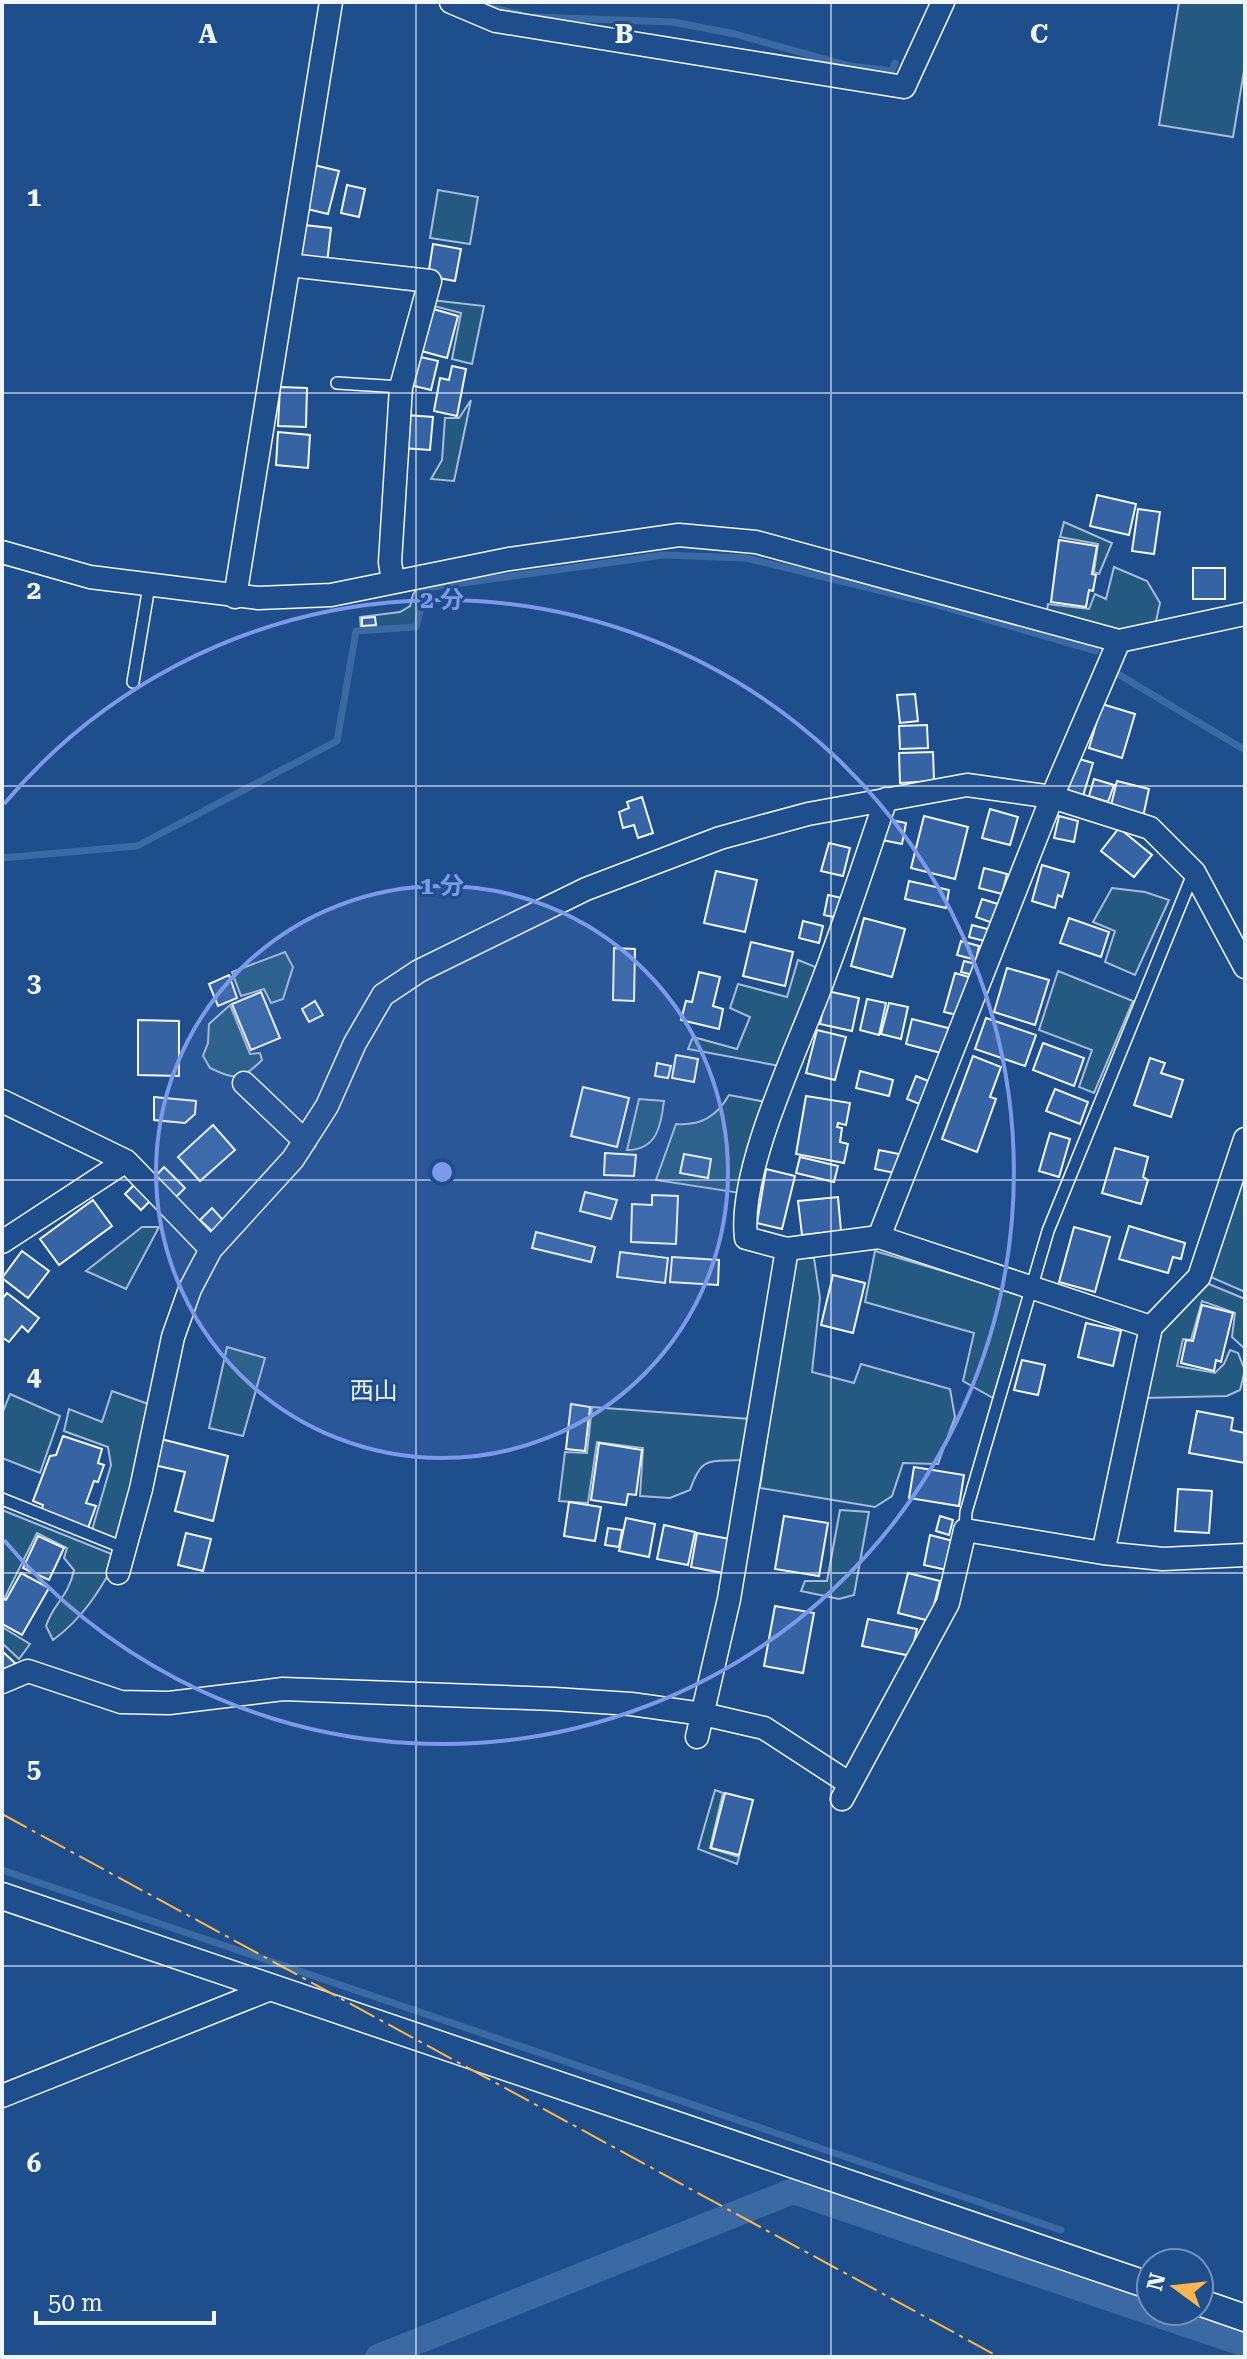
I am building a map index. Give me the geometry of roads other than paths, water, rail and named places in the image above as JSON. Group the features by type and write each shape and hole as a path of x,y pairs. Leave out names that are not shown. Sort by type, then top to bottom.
{"street":[{"path":"235,597 331,2"},
{"path":"451,2 496,21 904,87 943,2"},
{"path":"289,265 430,281 401,387 390,562 393,581"},
{"path":"2,552 90,577 149,586 235,597 331,595 509,559 679,535 756,542 1119,641 1245,614"},
{"path":"879,1237 1052,797 1119,641"},
{"path":"118,1573 141,1489 173,1337 190,1289 211,1249 293,1159 305,1141 327,1106 355,1043 383,995 419,971 586,889 720,838 808,814 967,785 1052,797 1150,828 1194,872 1245,967"},
{"path":"886,799 823,981 761,1143 744,1219 746,1238 787,1249 879,1237 1151,1327"},
{"path":"244,1083 305,1141"},
{"path":"2,1101 126,1161 211,1249"},
{"path":"1103,1553 1151,1327 1199,1277 1245,1139"},
{"path":"2,1242 126,1161"},
{"path":"697,1737 729,1599 787,1249"},
{"path":"2,1682 28,1671 121,1702 169,1703 283,1689 631,1704 703,1714 764,1728 846,1791 948,1603 965,1530 1103,1553 1163,1559 1245,1555"},
{"path":"2,1896 1135,2281"},
{"path":"2,2096 273,1988"},
{"path":"1215,2308 1245,2318"}],"lane":[{"path":"337,383 401,387"},
{"path":"133,682 149,586"},
{"path":"965,1530 966,1512 1048,1231 1194,872"},
{"path":"2,1499 124,1548"}],"waterway":[{"path":"484,6 519,14"},
{"path":"535,17 673,22 735,34 850,66 892,71 895,63"},
{"path":"2,858 137,846 337,741 356,631 416,627 426,588 664,555 746,558 927,602 1096,651"},
{"path":"1113,671 1245,750"},
{"path":"2,1870 1061,2230"},
{"path":"378,2357 793,2191 1245,2344"}],"district":[{"name":"西山","path":"374,1391"}]}
